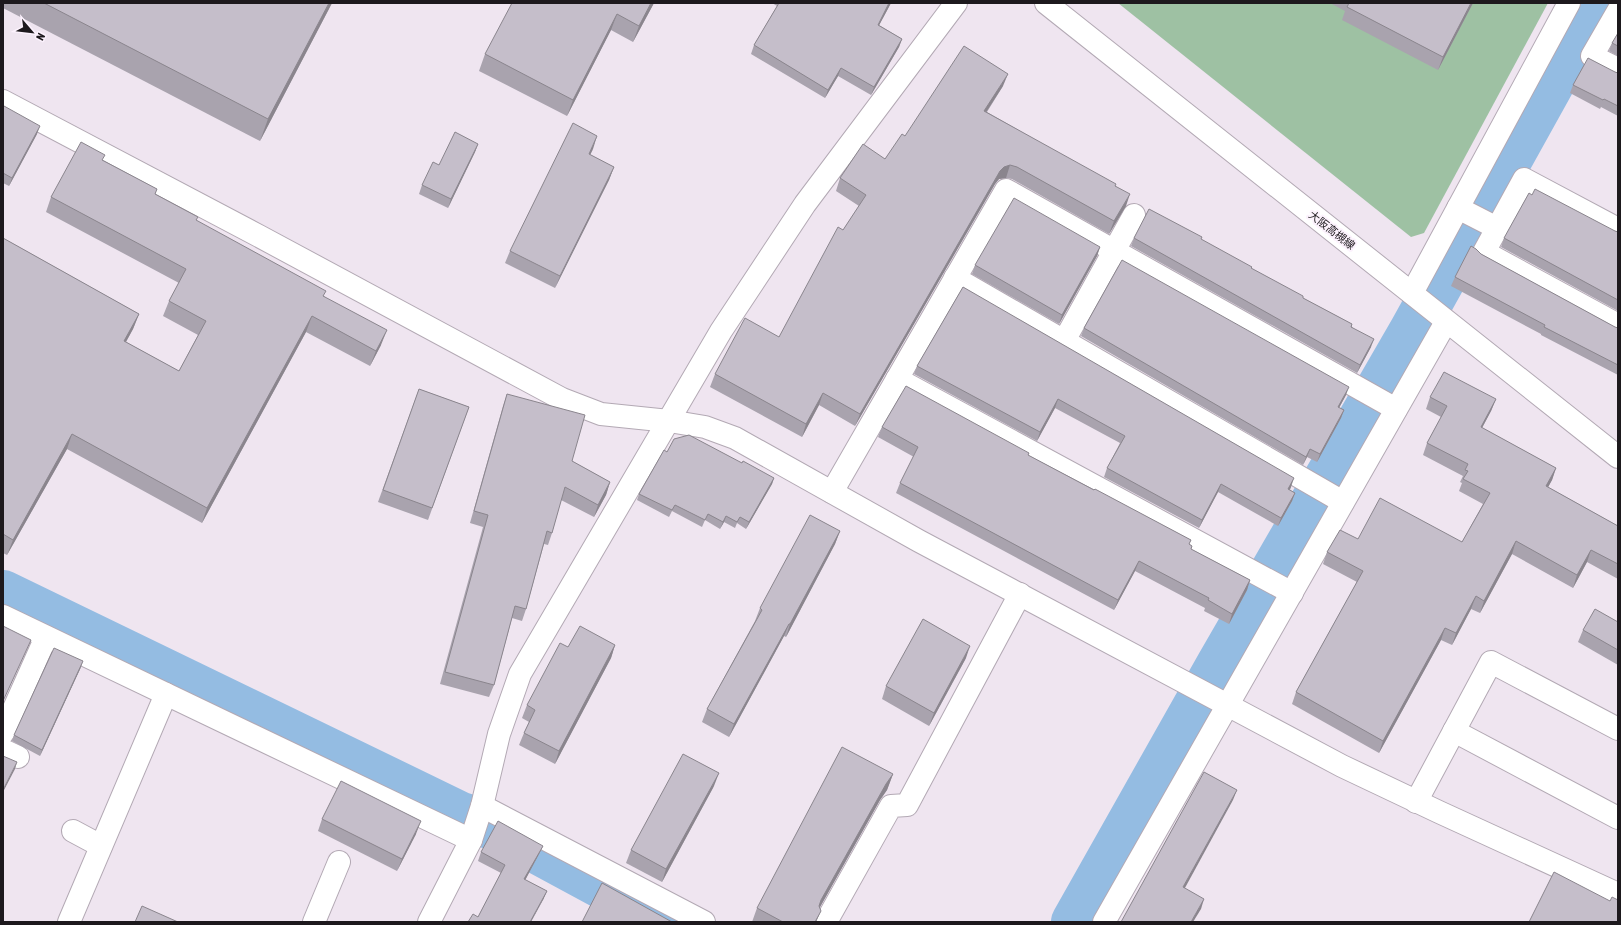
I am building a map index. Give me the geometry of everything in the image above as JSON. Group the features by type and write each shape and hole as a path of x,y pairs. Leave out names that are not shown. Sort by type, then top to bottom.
{"street":[{"path":"428,922 471,840 482,806 499,734 520,674 721,331 805,204 956,3"},
{"name":"大阪高槻線","path":"1046,3 1618,457"},
{"path":"1412,293 1569,3"},
{"path":"1618,10 1592,56 1618,69"},
{"path":"3,101 259,236 562,399 601,414 669,421 705,427 735,438 1020,594 1342,766 1416,802 1618,894"},
{"path":"1618,229 1524,179 1484,252 1618,325"},
{"path":"832,492 1006,190 1396,409"},
{"path":"1458,208 1497,228"},
{"path":"1064,340 1115,252 1134,215"},
{"path":"956,278 1343,502"},
{"path":"1104,922 1446,322"},
{"path":"897,380 1292,593"},
{"path":"826,922 891,806 907,805 1020,594"},
{"path":"3,616 471,840"},
{"path":"3,733 46,637"},
{"path":"1416,802 1491,662 1618,729"},
{"path":"68,922 166,694"},
{"path":"1454,731 1618,818"},
{"path":"482,806 704,922"},
{"path":"73,831 101,846"},
{"path":"314,922 339,862"}],"green space":[{"path":"1118,3 1548,3 1424,233 1411,237"}],"building":[{"path":"44,3 329,3 268,119"},
{"path":"512,3 651,3 639,26 617,14 573,100 485,54"},
{"path":"779,3 889,3 878,25 902,39 874,87 841,68 828,90 754,45"},
{"path":"1349,3 1471,3 1443,57 1347,7"},
{"path":"1618,33 1618,46 1612,43"},
{"path":"964,46 1008,74 984,111 1116,184 1115,186 1130,194 1114,221 1017,167 1010,165 1004,167 1000,171 860,414 823,393 806,424 715,374 745,318 779,337 838,227 843,230 866,195 840,178 863,144 885,159 902,134 905,136"},
{"path":"1588,58 1618,73 1618,106 1573,85"},
{"path":"4,106 40,126 12,178 3,173"},
{"path":"573,123 597,136 589,154 614,167 560,276 510,251"},
{"path":"455,132 478,144 451,199 422,185 433,162 439,165"},
{"path":"81,142 105,155 102,160 157,189 155,194 198,217 196,220 326,291 323,296 387,330 376,351 312,316 207,508 72,434 13,540 3,534 3,238 139,314 124,341 179,371 206,321 169,301 186,269 51,197"},
{"path":"1535,189 1618,232 1618,300 1504,238 1529,193 1532,195"},
{"path":"1014,198 1100,247 1062,315 975,265"},
{"path":"1149,209 1202,237 1201,239 1303,296 1303,298 1352,324 1351,327 1374,339 1360,365 1134,238"},
{"path":"1471,246 1481,254 1618,328 1618,365 1544,327 1545,325 1455,277"},
{"path":"1122,260 1349,387 1338,407 1344,410 1320,454 1310,449 1306,457 1084,328"},
{"path":"963,287 1294,478 1288,489 1295,493 1281,518 1221,484 1202,520 1107,468 1125,436 1058,399 1040,432 917,366"},
{"path":"1444,372 1496,399 1481,427 1556,468 1546,486 1618,526 1618,564 1591,550 1577,575 1516,541 1484,601 1476,596 1456,633 1445,628 1383,741 1296,692 1363,571 1327,552 1340,530 1358,539 1380,498 1462,542 1490,493 1463,479 1468,471 1465,470 1468,464 1427,443 1447,406 1430,397"},
{"path":"906,386 1029,453 1028,455 1191,540 1189,544 1192,546 1191,549 1250,580 1232,614 1208,600 1209,598 1139,561 1118,600 900,483 918,447 882,427"},
{"path":"419,389 469,407 432,508 383,490"},
{"path":"507,394 585,415 572,461 610,482 598,505 565,487 552,533 547,531 526,609 515,606 494,685 445,672 488,515 474,511"},
{"path":"689,435 774,478 749,522 740,517 737,522 726,516 723,522 708,514 705,520 675,505 672,510 639,494 664,450 667,452 674,439"},
{"path":"810,515 840,531 734,724 707,709 762,610 760,608"},
{"path":"1595,609 1618,622 1618,650 1583,630"},
{"path":"923,619 970,646 934,713 886,686"},
{"path":"3,626 31,640 3,701"},
{"path":"580,626 615,645 559,751 524,733 535,710 527,705 560,643 568,647"},
{"path":"54,648 83,661 42,750 14,735"},
{"path":"842,747 893,774 821,900 819,906 821,911 815,922 783,922 757,908"},
{"path":"683,754 719,773 666,869 631,850"},
{"path":"3,756 17,762 3,790"},
{"path":"1204,772 1237,790 1183,887 1204,899 1191,922 1121,922"},
{"path":"341,781 421,821 402,859 322,819"},
{"path":"498,821 543,846 524,879 547,891 530,922 468,922 473,914 478,917 505,865 481,852"},
{"path":"1554,872 1610,901 1612,897 1618,900 1618,922 1529,922"},
{"path":"602,883 672,922 582,922"},
{"path":"142,906 178,922 135,922"}],"waterway":[{"path":"1075,922 1220,665 1413,331 1595,3"},
{"path":"3,594 461,816 493,826 671,922"}]}
